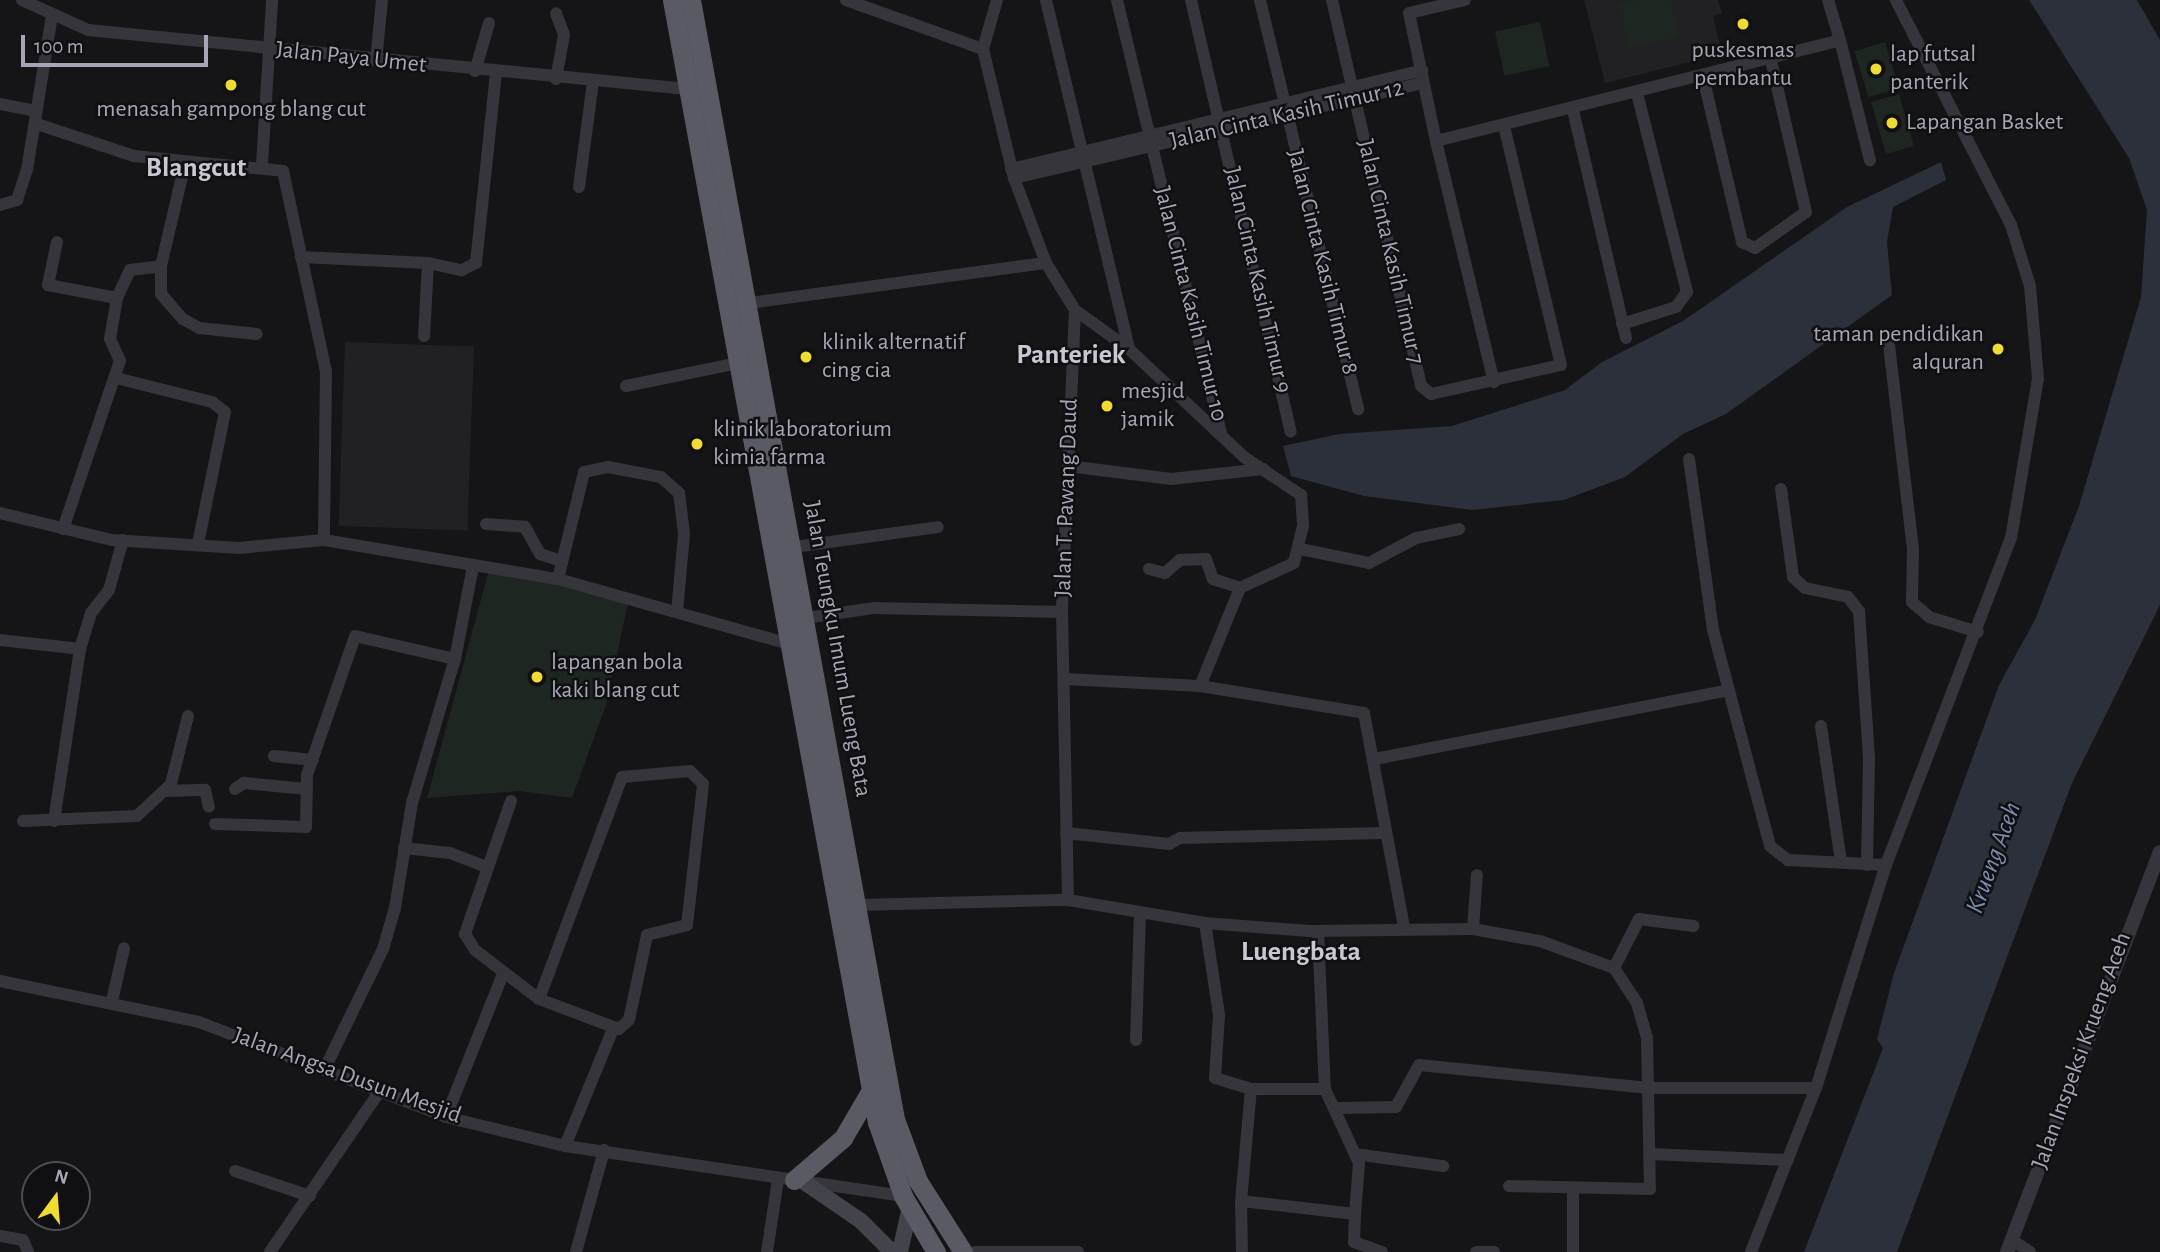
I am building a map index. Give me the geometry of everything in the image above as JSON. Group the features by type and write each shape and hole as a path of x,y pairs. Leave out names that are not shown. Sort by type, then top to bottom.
{"highway":[{"name":"Jalan Teungku Imum Lueng Bata","path":"672,0 790,644 838,847 857,905 895,1119 918,1181 963,1252"},
{"name":"Jalan Teungku Imum Lueng Bata","path":"691,0 806,618 871,1090 907,1202 936,1252"},
{"path":"792,1180 843,1138 871,1090"}],"main road":[{"path":"792,1180 861,1221 892,1252"},
{"path":"900,1252 907,1202"}],"street":[{"name":"Jalan Paya Umet","path":"22,0 88,30 496,74 687,89"},
{"path":"262,165 272,0"},
{"path":"376,61 382,0"},
{"path":"846,0 983,49"},
{"path":"997,0 983,49 1013,174 1046,263 1075,310 1129,349 1221,434 1263,469 1301,495 1300,549 1290,566 1240,588 1200,686"},
{"path":"1046,0 1129,349"},
{"name":"Jalan Cinta Kasih Timur 10","path":"1117,0 1221,434"},
{"name":"Jalan Cinta Kasih Timur 9","path":"1191,0 1222,123 1291,432"},
{"name":"Jalan Cinta Kasih Timur 8","path":"1260,0 1358,408"},
{"path":"1332,0 1354,93"},
{"path":"1408,7 1465,0"},
{"path":"1828,0 1870,160"},
{"path":"1751,1252 1816,1088 1886,865 1978,632 2019,509 2038,379 2036,330 2011,225 1896,0"},
{"name":"Jalan Cinta Kasih Timur 12","path":"1408,7 1436,141 1494,382"},
{"path":"556,13 564,35 556,79"},
{"path":"0,205 17,200 36,117 52,15"},
{"path":"475,71 489,23"},
{"path":"1436,141 1573,110 1840,40"},
{"path":"1703,77 1742,242 1755,248 1800,220 1807,203 1771,60"},
{"path":"301,257 428,263 462,271 476,263 496,74"},
{"path":"1013,174 1422,76"},
{"path":"579,187 593,82"},
{"name":"Jalan Cinta Kasih Timur 7","path":"1354,93 1420,386 1436,394 1494,382"},
{"path":"1622,324 1676,307 1685,300 1686,284 1637,93"},
{"path":"0,104 134,156 185,164 262,165 283,171 301,257 311,279 326,371 324,540"},
{"path":"1573,110 1626,338"},
{"path":"1494,382 1556,368 1563,358 1504,125"},
{"path":"185,164 161,266 161,294 183,319 200,328 257,334"},
{"path":"57,242 48,285 117,298"},
{"path":"424,336 428,263"},
{"path":"748,303 1046,263"},
{"path":"64,529 120,361 110,339 117,298 130,270 161,266"},
{"name":"Jalan T. Pawang Daud","path":"1068,900 1062,612 1075,310"},
{"path":"1889,345 1913,549 1912,602 1929,617 1978,632"},
{"path":"626,386 738,363"},
{"path":"116,378 212,402 225,412 198,544"},
{"path":"1689,459 1726,691 1773,852 1788,860 1886,865"},
{"path":"1068,466 1171,479 1263,469"},
{"path":"558,579 584,472 608,467 660,477 679,494 684,534 677,612"},
{"path":"1781,489 1793,577 1805,588 1848,597 1858,611 1869,759 1867,865"},
{"path":"0,513 123,540 259,548 324,540 558,579 790,644"},
{"path":"486,524 526,527 538,551 561,561"},
{"path":"794,547 938,527"},
{"path":"1300,549 1369,563 1416,538 1459,529"},
{"path":"54,821 80,649 91,613 109,590 123,540"},
{"path":"1149,569 1166,573 1180,560 1206,559 1211,577 1240,588"},
{"path":"326,1066 383,949 404,848 455,659 473,566"},
{"path":"806,618 874,608 1062,612"},
{"path":"215,824 302,831 313,760 355,636 455,659"},
{"path":"0,640 80,649"},
{"path":"1065,679 1200,686 1358,710 1370,722 1383,833 1404,927"},
{"path":"1375,759 1726,691"},
{"path":"167,791 188,716"},
{"path":"1821,726 1841,862"},
{"path":"274,756 313,760"},
{"path":"540,999 622,777 690,771 703,784 687,925 647,934 629,1020 613,1029 565,1146"},
{"path":"235,789 244,783 307,789"},
{"path":"23,821 132,817 167,791 205,790 209,807"},
{"path":"511,801 465,934 503,974 540,999 613,1029"},
{"path":"1066,833 1168,844 1181,838 1383,833"},
{"path":"404,848 450,853 486,867"},
{"name":"Jalan Inspeksi Krueng Aceh","path":"2010,1246 2160,852"},
{"path":"1473,929 1477,875"},
{"path":"857,905 1068,900 1205,923 1318,931 1404,927 1473,929 1540,941 1614,968 1637,1003 1647,1037 1651,1154 1647,1192 1573,1192 1509,1186"},
{"path":"1136,1040 1140,912"},
{"path":"1614,968 1639,919 1694,926"},
{"path":"1205,923 1219,1014 1215,1078 1251,1089 1325,1089"},
{"path":"1318,931 1325,1089 1339,1108 1361,1174 1353,1247 1382,1252"},
{"path":"112,1001 124,948"},
{"path":"446,1117 503,974"},
{"name":"Jalan Angsa Dusun Mesjid","path":"0,981 112,1001 199,1022 326,1066 446,1117 565,1146 792,1180 907,1202"},
{"path":"1339,1108 1396,1107 1419,1065 1649,1088 1816,1088"},
{"path":"1242,1252 1241,1200 1251,1089"},
{"path":"270,1252 380,1091"},
{"path":"576,1252 604,1150"},
{"path":"1355,1153 1443,1166"},
{"path":"1651,1154 1788,1160"},
{"path":"235,1171 310,1196"},
{"path":"766,1252 792,1180"},
{"path":"1573,1192 1573,1252"},
{"path":"1241,1200 1355,1214"},
{"path":"0,1236 23,1240 28,1252"},
{"path":"2010,1246 2031,1252"},
{"path":"975,1252 1078,1252"},
{"path":"1476,1252 1494,1252"}],"shaded area":[{"path":"1584,0 1718,0 1722,13 1713,16 1722,54 1605,83"},
{"path":"1637,0 1671,0 1679,37 1629,48 1619,4"},
{"path":"1540,22 1549,66 1504,76 1495,32"},
{"name":"lap futsal panterik","path":"1885,42 1899,88 1868,97 1854,51"},
{"name":"Lapangan Basket","path":"1899,94 1914,146 1886,154 1871,102"},
{"path":"345,342 474,347 467,530 339,526"},
{"name":"lapangan bola kaki blang cut","path":"489,570 629,599 606,705 572,798 520,791 427,798"}],"water":[{"name":"Krueng Aceh","path":"2029,0 2137,0 2160,40 2160,605 2072,783 1897,1252 1804,1252 1883,1048 1877,1039 1894,973 1999,685 2035,620 2079,506 2141,297 2147,210 2129,158"},
{"path":"1941,162 1946,180 1893,207 1887,242 1892,295 1726,414 1683,434 1625,477 1564,500 1472,510 1364,496 1291,476 1283,446 1339,434 1452,426 1565,390 1602,362 1683,321 1847,207"}],"place":[{"name":"puskesmas pembantu","path":"1743,24"},
{"name":"lap futsal panterik","path":"1876,69"},
{"name":"menasah gampong blang cut","path":"231,85"},
{"name":"Lapangan Basket","path":"1892,123"},
{"name":"taman pendidikan alquran","path":"1998,349"},
{"name":"klinik alternatif cing cia","path":"806,357"},
{"name":"mesjid jamik","path":"1107,406"},
{"name":"klinik laboratorium kimia farma","path":"697,444"},
{"name":"lapangan bola kaki blang cut","path":"537,677"}],"district":[{"name":"Blangcut","path":"196,168"},
{"name":"Panteriek","path":"1071,355"},
{"name":"Luengbata","path":"1301,952"}]}
